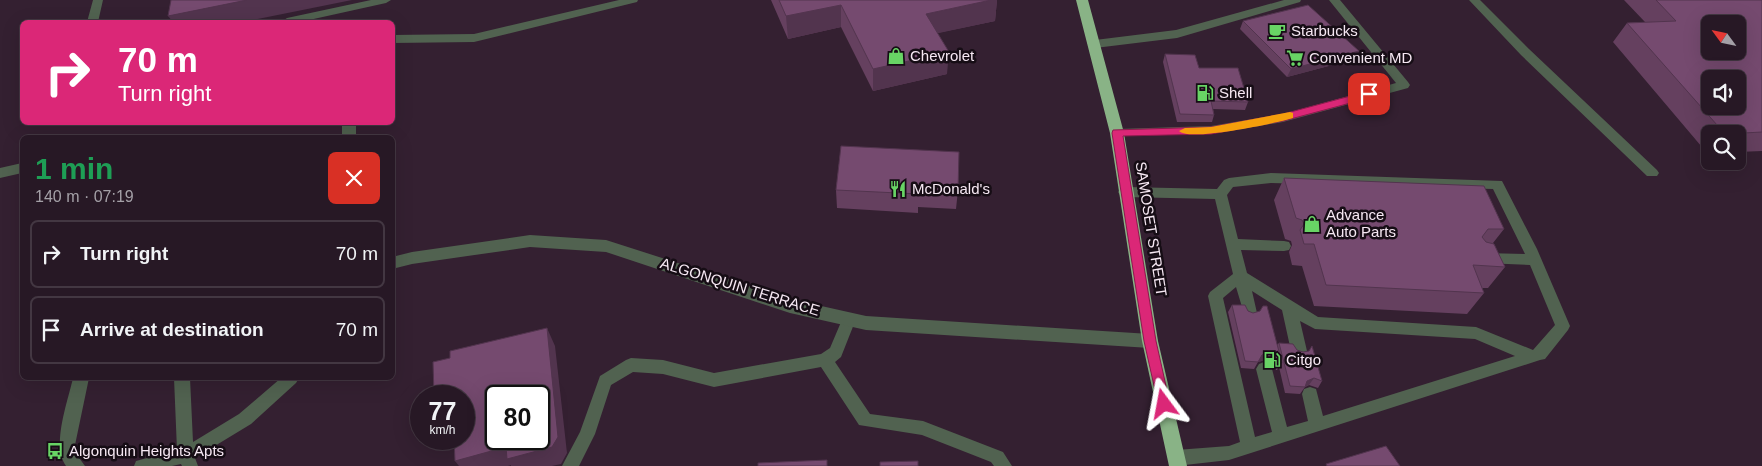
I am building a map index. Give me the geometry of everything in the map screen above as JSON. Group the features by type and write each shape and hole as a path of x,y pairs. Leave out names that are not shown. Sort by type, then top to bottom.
{"highway":[{"name":"SAMOSET STREET","path":"1082,0 1117,133 1150,341 1177,462"}],"street":[{"name":"ALGONQUIN TERRACE","path":"395,262 412,258 530,241 606,246 790,306 866,323 1150,341"}],"lane":[{"path":"93,20 98,0"},
{"path":"296,20 386,0"},
{"path":"395,39 474,38 633,0"},
{"path":"1095,44 1177,34 1296,0"},
{"path":"1117,133 1211,130 1283,118 1404,85 1334,0"},
{"path":"1474,0 1525,52 1652,173"},
{"path":"0,173 20,168"},
{"path":"1177,462 1228,453 1249,447 1540,354 1563,326 1535,260 1497,184 1271,178 1229,183 1220,194"},
{"path":"1125,192 1220,194"},
{"path":"1220,194 1250,313"},
{"path":"1233,244 1284,246"},
{"path":"1475,258 1535,260"},
{"path":"1240,276 1315,323 1476,333 1532,356"},
{"path":"1240,276 1215,296 1249,447"},
{"path":"1289,306 1299,352"},
{"path":"570,466 587,434 605,380 631,364 663,367 714,380 825,360 836,352 849,319"},
{"path":"825,360 865,420 923,428 997,457 1004,466"},
{"path":"1264,369 1281,436"},
{"path":"77,466 70,459 67,445 81,380"},
{"path":"182,380 188,461"},
{"path":"142,466 188,461 245,419 289,380"},
{"path":"1310,394 1317,425"}],"building":[{"path":"171,0 247,0 168,16"},
{"path":"779,0 991,0 926,14 949,52 873,69 841,5 786,16"},
{"path":"1656,0 1762,0 1762,132 1746,133 1746,125 1717,125 1708,115 1746,115 1746,70 1701,70 1701,107 1627,23 1676,21"},
{"path":"1308,5 1359,51 1291,69 1243,21"},
{"name":"Shell","path":"1165,54 1195,55 1199,68 1238,68 1248,102 1211,101 1214,115 1180,114"},
{"path":"841,146 959,152 958,190 919,188 919,194 836,190"},
{"path":"1284,178 1484,186 1504,229 1488,229 1482,237 1486,242 1494,244 1505,267 1473,265 1484,293 1326,285 1314,244 1304,244 1300,230 1304,224 1302,220 1296,218"},
{"path":"1232,305 1245,305 1248,311 1253,313 1260,311 1263,306 1267,306 1282,363 1278,362 1275,356 1269,353 1262,355 1258,362 1245,361"},
{"path":"547,328 558,437 552,447 550,448 550,385 485,385 485,450 495,450 455,461 454,450 475,450 475,385 434,385 433,362 450,358 450,351"},
{"path":"1279,343 1293,344 1297,350 1303,352 1309,351 1312,346 1322,381 1314,378 1307,381 1305,387 1290,386"},
{"path":"1386,446 1400,466 1327,466 1326,464"},
{"path":"506,450 541,450 507,459"},
{"path":"827,460 827,466 758,466 758,463"},
{"path":"918,461 918,466 880,466 880,462"}],"slow traffic":[{"path":"1185,131 1211,130 1290,116"}],"place":[{"name":"Starbucks","path":"1277,31"},
{"name":"Chevrolet","path":"896,56"},
{"name":"Convenient MD","path":"1295,58"},
{"name":"Shell","path":"1205,93"},
{"name":"McDonald's","path":"898,189"},
{"name":"Advance Auto Parts","path":"1312,224"},
{"name":"Citgo","path":"1272,360"},
{"name":"Algonquin Heights Apts","path":"55,451"}],"route":[{"path":"1164,404 1150,341 1117,133 1211,130 1283,118 1369,94"}]}
